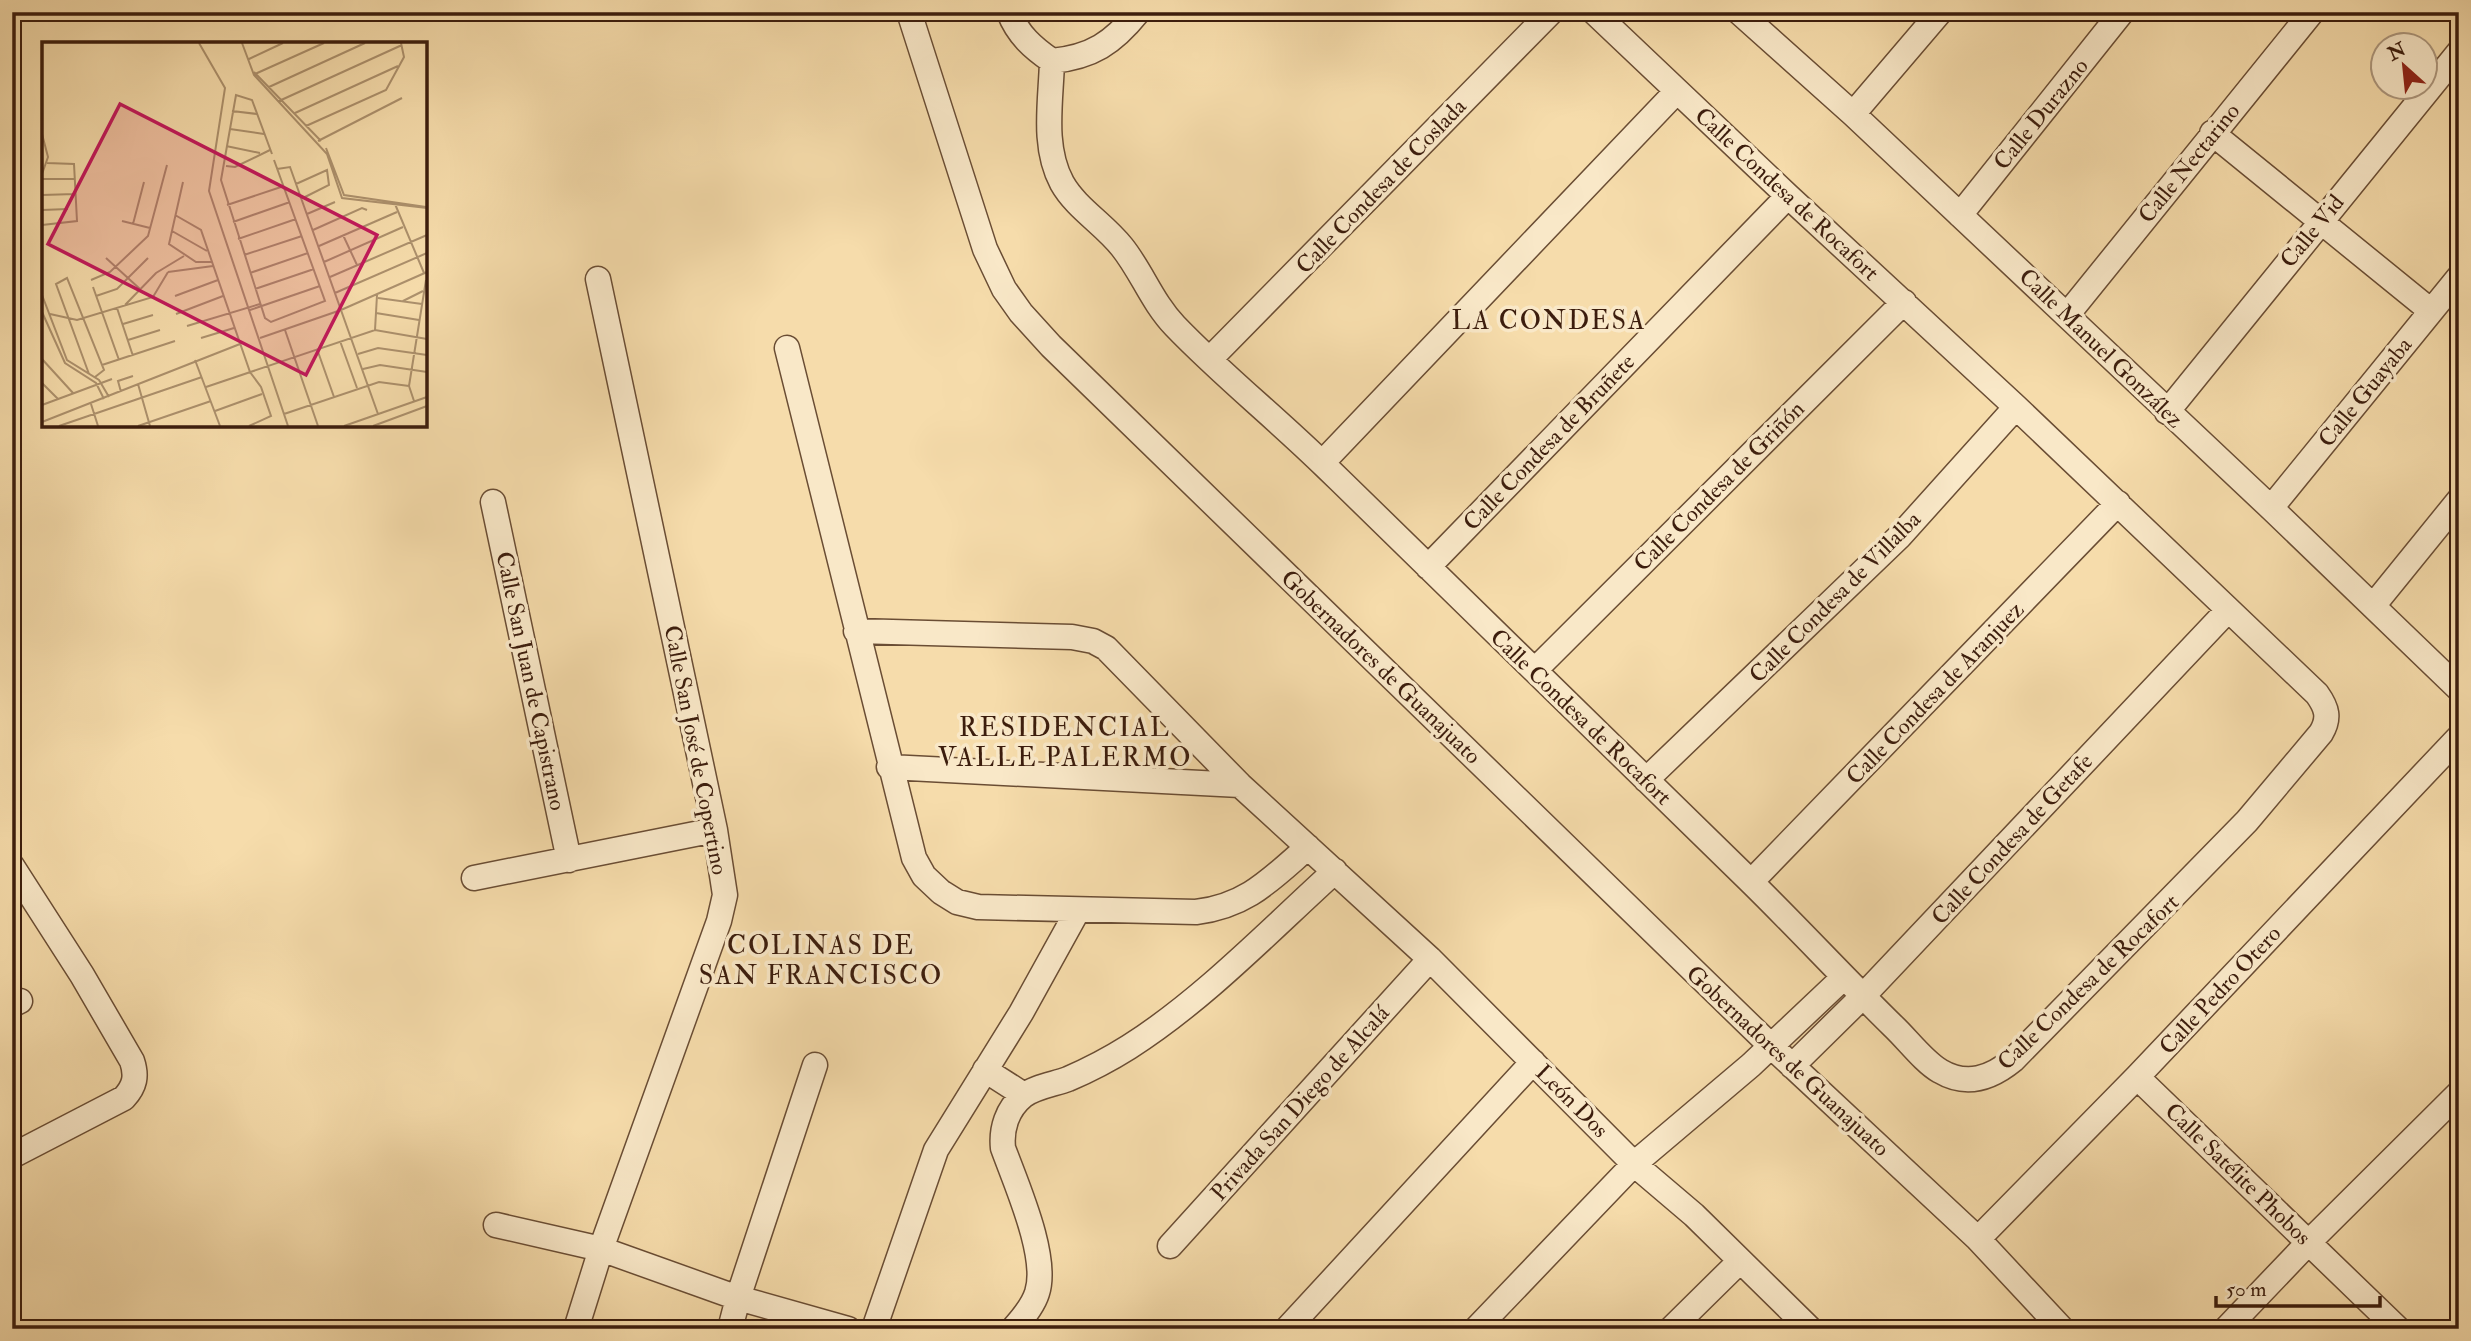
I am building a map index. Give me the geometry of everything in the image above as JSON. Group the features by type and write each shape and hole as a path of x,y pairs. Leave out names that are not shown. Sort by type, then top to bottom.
{"street":[{"name":"Gobernadores de Guanajuato","path":"909,12 985,249 1004,289 1021,313 1061,356 1770,1045 1978,1238 2062,1329"},
{"path":"1009,12 1030,46 1052,61 1072,59 1095,52 1123,31 1138,12"},
{"name":"Calle Condesa de Coslada","path":"1210,359 1551,12"},
{"name":"Calle Condesa de Rocafort","path":"1052,61 1049,138 1056,170 1076,201 1123,248 1172,324 1322,463 1535,670 1939,1071 1962,1080 1981,1080 2014,1060 2045,1030 2248,821 2321,733 2327,724 2327,712 2317,695 2119,503 1594,12"},
{"path":"1853,114 1940,12"},
{"name":"Calle Durazno","path":"1960,215 2122,12"},
{"name":"Calle Nectarino","path":"2067,315 2312,12"},
{"name":"Calle Manuel González","path":"1748,15 2459,689"},
{"name":"Calle Vid","path":"2167,412 2459,51"},
{"path":"1322,463 1677,91"},
{"path":"2212,134 2431,311"},
{"name":"Calle Condesa de Bruñete","path":"1428,567 1788,196"},
{"name":"Calle Guayaba","path":"2271,508 2459,277"},
{"name":"Calle San José de Copertino","path":"576,1329 601,1250 719,921 724,895 715,830 598,279"},
{"name":"Calle Condesa de Griñón","path":"1535,670 1904,302"},
{"path":"787,348 889,767 914,858 924,876 957,902 978,906 1196,912 1233,904 1253,893 1308,847"},
{"name":"Calle Condesa de Villalba","path":"1646,780 1900,536 2016,407"},
{"path":"2373,606 2459,500"},
{"name":"Calle San Juan de Capistrano","path":"493,502 569,860"},
{"name":"Calle Condesa de Aranjuez","path":"1751,882 2119,503"},
{"name":"Calle Condesa de Getafe","path":"1792,1066 1863,996 2228,610"},
{"name":"León Dos","path":"856,631 1072,637 1093,641 1106,648 1240,785 1430,960 1634,1164 1694,1215 1810,1329"},
{"name":"Calle Pedro Otero","path":"1978,1238 2137,1077 2459,737"},
{"path":"889,767 1240,785"},
{"path":"474,878 715,830"},
{"path":"12,866 82,975 135,1070 131,1090 124,1098 12,1156"},
{"path":"1013,1329 1025,1315 1037,1293 1040,1269 1035,1240 1003,1148 1001,1134 1007,1117 1024,1096 1090,1069 1129,1047 1161,1024 1191,1001 1335,871"},
{"path":"874,1329 936,1150 1021,1013 1078,910"},
{"name":"Privada San Diego de Alcalá","path":"1170,1246 1430,960"},
{"path":"1476,1329 1634,1164 1843,978"},
{"path":"1287,1329 1532,1062"},
{"path":"730,1329 815,1065"},
{"path":"985,1070 1024,1096"},
{"name":"Calle Satélite Phobos","path":"2137,1077 2398,1329"},
{"path":"2227,1329 2309,1242 2457,1097"},
{"path":"496,1225 601,1250 738,1298 848,1329"},
{"path":"1671,1329 1740,1261"}],"district":[{"name":"LA CONDESA","path":"1549,321"},
{"name":"RESIDENCIAL VALLE PALERMO","path":"1065,743"},
{"name":"COLINAS DE SAN FRANCISCO","path":"821,961"}]}
